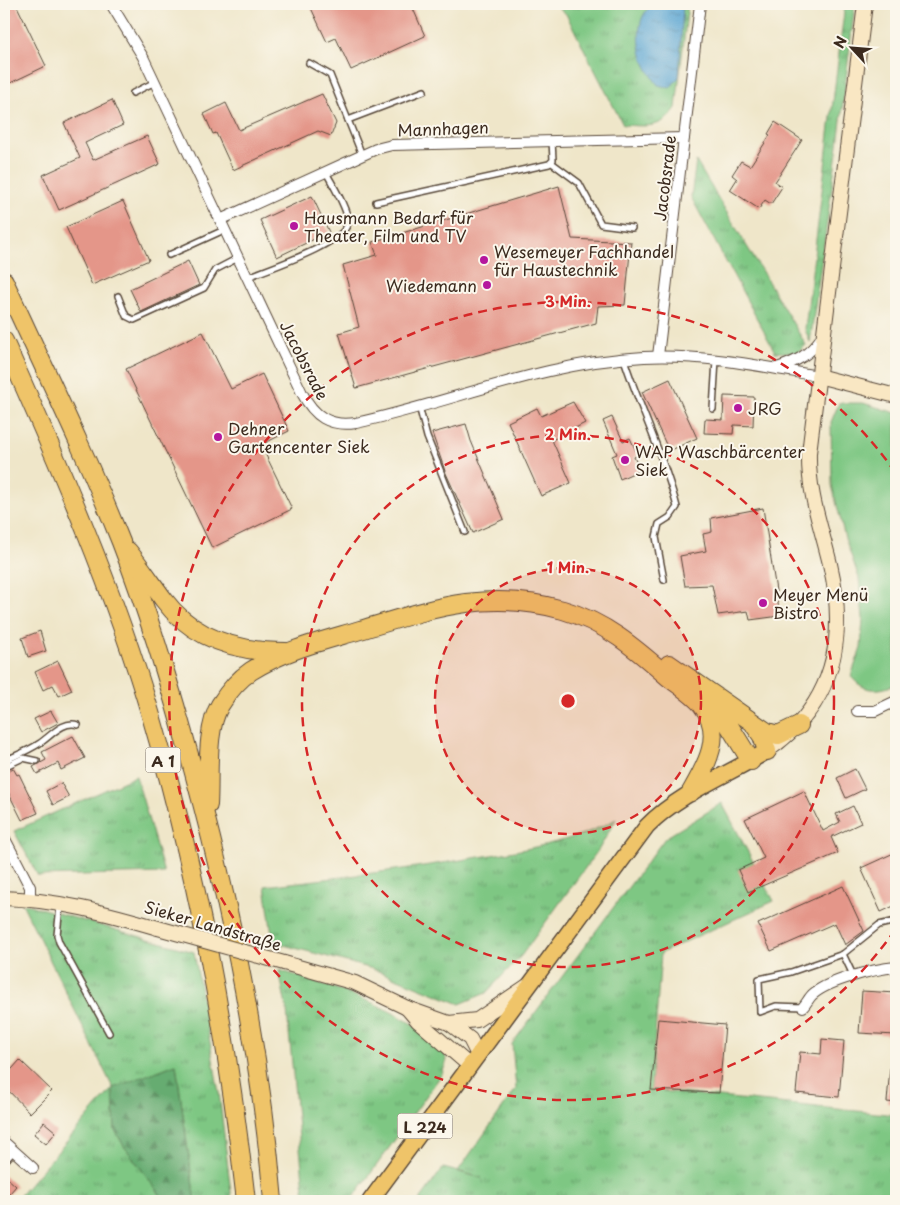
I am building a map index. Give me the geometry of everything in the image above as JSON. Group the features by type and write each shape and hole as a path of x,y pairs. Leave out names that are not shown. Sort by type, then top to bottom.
{"highway":[{"name":"A 1","path":"4,282 58,398 121,542 178,711 207,818 247,1003 261,1091 273,1201"},
{"name":"A 1","path":"4,341 93,551 151,717 197,898 220,1010 234,1094 246,1201"},
{"path":"121,542 148,574 171,608 203,635 248,650 289,652"},
{"path":"207,818 210,771 209,742 220,706 238,682 250,672 289,652 426,611 467,603 501,601 563,610 598,624 629,642 651,651 754,726 762,736 767,752"},
{"path":"629,642 702,705 710,720 712,751 690,792"},
{"path":"651,662 708,700 725,719 752,761"},
{"path":"754,726 778,735 799,725"}],"main road":[{"name":"L 224","path":"370,1201 630,846 657,817 690,792 752,761 785,739 799,725 822,692 833,662 838,631 835,584 809,481 810,444 865,4"},
{"path":"818,376 896,396"},
{"name":"Sieker Landstraße","path":"4,898 30,899 61,904 158,928 355,983 407,1008 449,1023 470,1039 474,1061"},
{"name":"Sieker Landstraße","path":"449,1023 477,1020 529,984"},
{"name":"Sieker Landstraße","path":"407,1008 418,1020 474,1061"}],"street":[{"name":"Jacobsrade","path":"111,4 143,57 302,393 316,414 331,423 347,424 529,375 581,364 624,358 658,356 716,360 818,376"},
{"name":"Jacobsrade","path":"658,356 700,4"},
{"name":"Mannhagen","path":"222,225 326,172 376,149 392,145 684,138"},
{"name":"Jacobsrade","path":"774,369 801,359 808,354 822,337"},
{"path":"857,711 875,711 896,701"},
{"path":"4,837 30,887 30,899"},
{"path":"803,1008 812,994 853,975 881,968 896,967"},
{"path":"4,1142 33,1168"}],"lane":[{"path":"309,63 330,75 362,156"},
{"path":"133,93 155,82"},
{"path":"348,120 424,91"},
{"path":"552,140 552,163"},
{"path":"376,202 552,163 575,178 582,187 601,224 632,228"},
{"path":"248,277 333,241 345,229 348,222 345,211 326,172"},
{"path":"169,255 222,225"},
{"path":"118,296 126,316 134,320 204,288 215,270 238,258"},
{"path":"624,358 637,401 667,470 677,507 670,517 659,524 656,537 664,580"},
{"path":"714,409 716,360"},
{"path":"419,406 427,437 465,532"},
{"path":"4,761 40,743 49,734 73,724 78,726"},
{"path":"4,767 23,758 37,761"},
{"path":"61,904 57,935 59,942 109,1033"},
{"path":"803,1008 776,1006 760,1012 759,979 792,972 843,954 879,925 896,921"},
{"path":"843,954 853,975"},
{"path":"4,1162 13,1152"}],"green space":[{"path":"555,4 688,4 676,108 665,120 646,126 623,125 566,14"},
{"path":"845,4 855,4 838,145 810,342 805,329"},
{"path":"696,161 806,345 797,353 775,352 691,197"},
{"path":"839,403 863,403 896,413 896,684 890,687 866,688 851,676 861,648 863,618 859,578 845,538 832,485 831,422"},
{"path":"136,776 164,873 38,876 14,831"},
{"path":"722,803 774,901 661,953 651,1090 896,1115 896,1201 419,1201 443,1168 482,1178 458,1171 516,1089 512,1044 665,838"},
{"path":"616,819 599,849 521,956 486,993 460,1004 373,969 273,942 265,886 421,866 528,848 564,840"},
{"path":"22,903 194,952 219,1093 232,1201 195,1201 176,1064 113,1089 115,1130 124,1146 165,1201 15,1201 113,1088"},
{"path":"279,970 360,998 399,1016 434,1040 447,1060 442,1074 351,1201 305,1201 287,1011"},
{"path":"176,1064 195,1201 165,1201 124,1146 115,1130 113,1088"}],"water":[{"path":"654,4 683,5 679,77 670,88 658,85 645,64 640,46 641,22 648,9"}],"building":[{"path":"4,4 16,4 46,66 4,86"},
{"path":"320,4 411,4 425,36 351,70 336,38 327,42 311,8"},
{"path":"322,94 336,123 331,136 318,131 233,170 216,133 213,134 204,114 226,103 239,130"},
{"path":"112,100 123,125 85,143 93,160 147,136 160,164 59,210 43,175 80,158 64,123"},
{"path":"775,122 802,140 775,182 782,187 771,204 765,200 759,209 730,190 737,179 732,175 741,161 750,166 770,135 768,134"},
{"name":"Wiedemann","path":"559,186 572,239 631,242 625,305 598,306 596,323 356,388 339,333 359,327 343,265 377,255 372,242"},
{"name":"Hausmann Bedarf für Theater, Film und TV","path":"312,196 329,232 277,257 260,220"},
{"path":"123,201 149,260 92,285 66,227"},
{"path":"188,261 199,285 141,312 130,289"},
{"name":"Dehner Gartencenter Siek","path":"203,332 231,389 262,374 289,431 261,445 292,509 212,548 126,369"},
{"path":"670,379 697,438 669,451 642,392"},
{"name":"JRG","path":"724,396 754,397 753,426 734,425 733,434 704,433 705,419 723,420"},
{"path":"573,402 585,423 552,440 571,483 541,496 508,422 537,408 541,416"},
{"name":"WAP Waschbärcenter Siek","path":"612,417 623,441 630,438 638,455 634,457 640,470 620,479 612,456 617,454 603,421"},
{"path":"466,424 471,441 504,519 473,533 445,471 432,433"},
{"path":"763,508 780,616 750,620 748,611 718,615 712,585 685,586 680,556 706,551 703,534 712,532 711,518"},
{"path":"40,631 46,651 28,657 22,638"},
{"path":"58,661 72,690 59,696 53,685 43,690 35,672"},
{"path":"51,711 58,723 41,732 34,719"},
{"path":"73,736 85,758 61,770 58,763 37,774 33,767 46,760 42,752"},
{"path":"13,768 17,775 19,774 38,813 22,820 8,792 4,794 4,774"},
{"path":"855,769 865,789 846,798 837,778"},
{"path":"61,783 69,797 53,805 46,791"},
{"path":"804,791 823,831 840,822 836,814 853,806 861,823 831,837 838,853 748,892 738,870 764,858 745,819"},
{"path":"896,852 896,905 881,912 861,868"},
{"path":"843,886 864,931 845,945 835,923 771,951 758,924"},
{"path":"862,991 896,993 896,1035 859,1033"},
{"path":"658,1019 725,1025 719,1093 651,1090"},
{"path":"822,1039 844,1041 839,1097 796,1093 800,1052 821,1054"},
{"path":"20,1060 52,1091 30,1113 4,1086 4,1078"},
{"path":"890,1067 896,1067 896,1103 887,1102"},
{"path":"44,1122 56,1132 46,1144 34,1134"},
{"path":"4,1175 16,1186 4,1200"}],"place":[{"name":"Hausmann Bedarf für Theater, Film und TV","path":"294,226"},
{"name":"Wesemeyer Fachhandel für Haustechnik","path":"484,260"},
{"name":"Wiedemann","path":"487,285"},
{"name":"JRG","path":"738,408"},
{"name":"Dehner Gartencenter Siek","path":"218,437"},
{"name":"WAP Waschbärcenter Siek","path":"625,460"},
{"name":"Meyer Menü Bistro","path":"763,603"}]}
